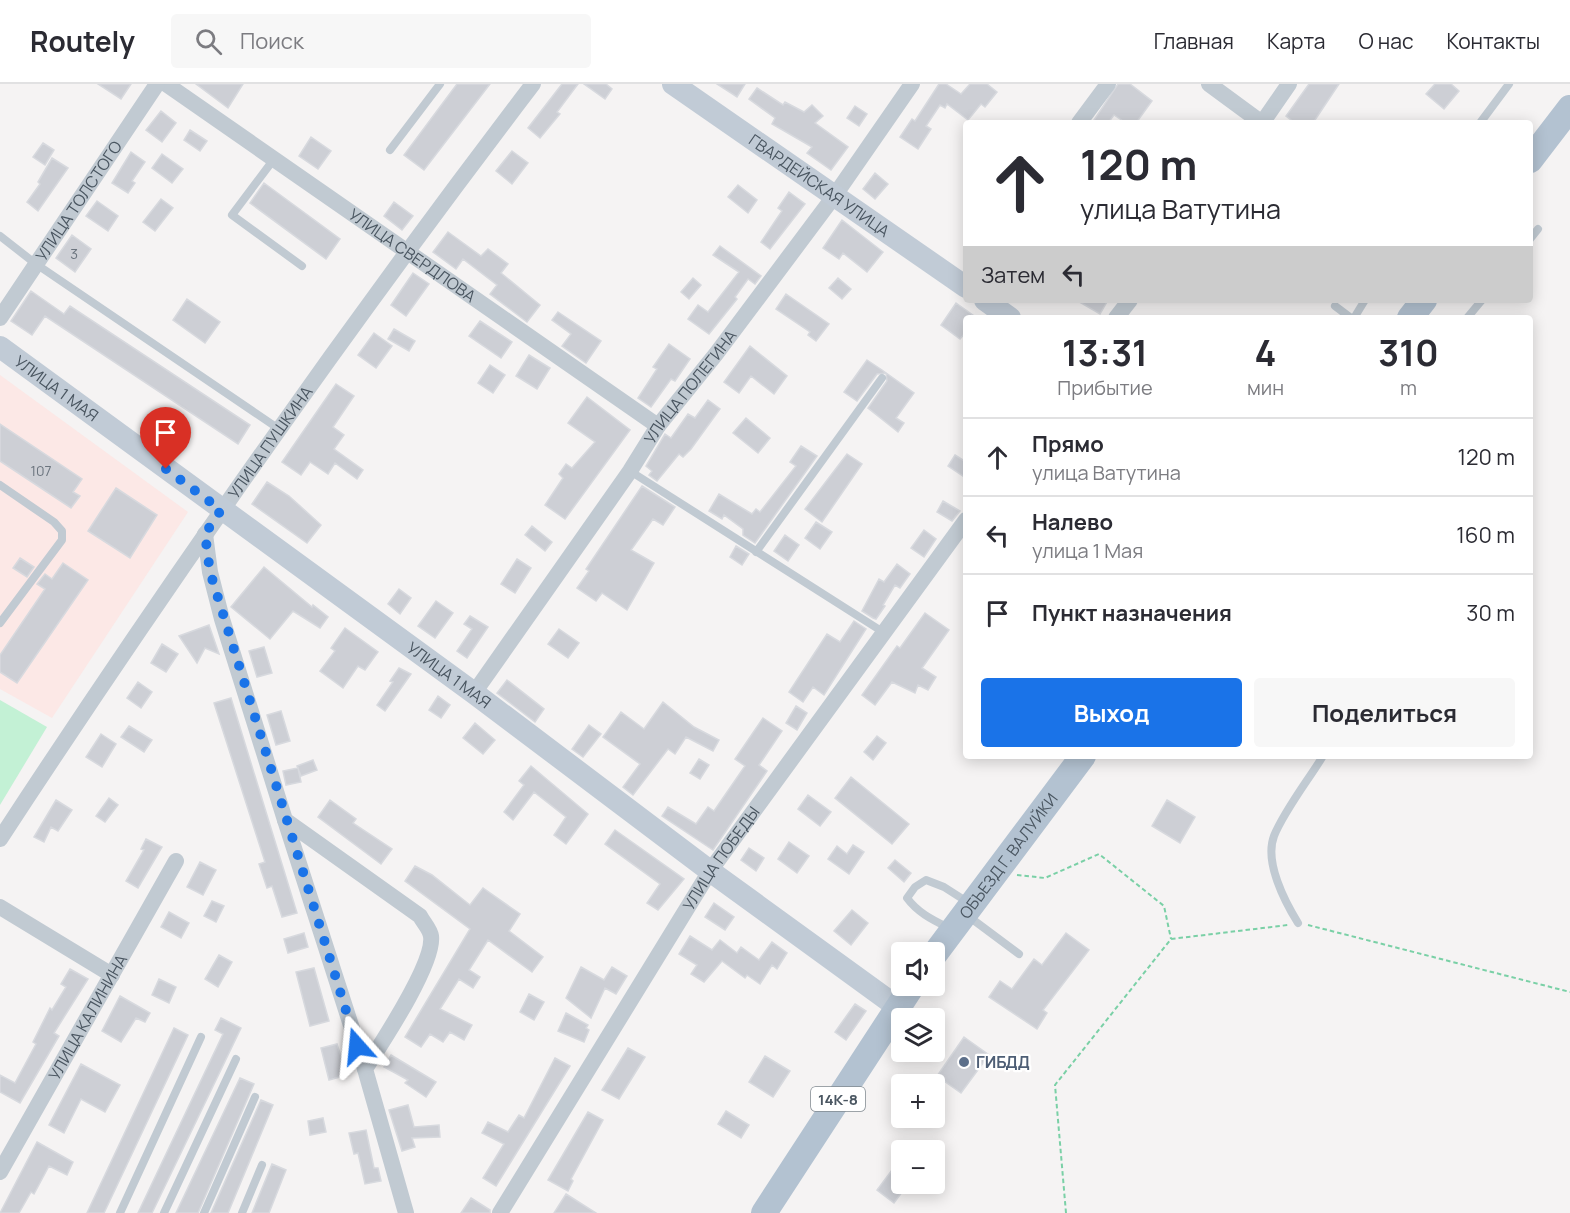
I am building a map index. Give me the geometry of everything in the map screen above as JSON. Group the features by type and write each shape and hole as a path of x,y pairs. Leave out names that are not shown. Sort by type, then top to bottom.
{"main road":[{"name":"ГВАРДЕЙСКАЯ УЛИЦА","path":"674,84 963,282"},
{"path":"1533,156 1570,108"},
{"path":"989,303 1007,315"},
{"path":"1412,315 1422,303"},
{"name":"УЛИЦА 1 МАЯ","path":"0,346 896,1006"},
{"name":"ОБЪЕЗД Г. ВАЛУЙКИ","path":"944,942 1081,759"},
{"name":"14К-8","path":"764,1213 904,996"}],"street":[{"name":"УЛИЦА ТОЛСТОГО","path":"0,318 157,84"},
{"name":"УЛИЦА СВЕРДЛОВА","path":"166,84 658,426"},
{"name":"УЛИЦА ПУШКИНА","path":"0,839 221,510 406,251 533,84"},
{"name":"УЛИЦА ПОЛЕГИНА","path":"474,693 630,471 658,426 716,354 835,195 912,84"},
{"path":"1081,120 1108,84"},
{"path":"1209,84 1258,120"},
{"path":"1264,120 1289,84"},
{"path":"1118,315 1128,303"},
{"name":"УЛИЦА ПОБЕДЫ","path":"500,1213 711,871 963,524"},
{"path":"205,534 210,572 222,619 364,1069 405,1213"},
{"path":"285,820 420,916 431,934 430,950 414,987 364,1069"},
{"name":"УЛИЦА КАЛИНИНА","path":"0,1172 176,861"},
{"path":"0,907 112,975"}],"lane":[{"path":"390,150 440,84"},
{"path":"1482,120 1509,84"},
{"path":"274,159 232,215 302,266"},
{"path":"1533,235 1538,229"},
{"path":"0,236 36,264 279,429"},
{"path":"1470,315 1480,303"},
{"path":"1335,306 1348,315"},
{"path":"756,552 882,378"},
{"path":"630,471 883,632"},
{"path":"0,485 54,522 62,531 62,540 0,623"},
{"path":"1298,923 1281,893 1274,868 1273,837 1321,759"},
{"path":"963,916 929,918 913,907 907,898 915,886 926,880 944,887 963,916 1019,954"},
{"path":"120,1213 201,1037"},
{"path":"164,1213 236,1059"},
{"path":"204,1213 255,1097"},
{"path":"242,1213 262,1165"}],"path":[{"path":"996,872 1045,878 1099,854 1164,906 1171,939"},
{"path":"1066,1213 1055,1085 1171,939 1298,923 1320,926 1570,992"}],"shaded area":[{"path":"0,375 188,512 52,718 0,689"}],"green space":[{"path":"0,700 47,727 0,805"}],"building":[{"path":"98,84 131,84 121,99"},
{"path":"196,84 243,84 228,108"},
{"path":"457,84 490,84 424,170 404,155"},
{"path":"562,84 578,84 557,112 560,114 540,138 528,128"},
{"path":"584,84 606,84 612,89 605,99"},
{"path":"717,84 745,84 737,97"},
{"path":"939,84 946,84 961,94 970,84 987,84 997,92 985,107 981,104 968,120 947,104 945,108 940,105 926,126 931,129 918,149 900,137 912,119 915,121"},
{"path":"1118,84 1130,84 1152,101 1138,120 1122,120 1114,115 1110,120 1094,120"},
{"path":"1309,84 1339,84 1315,120 1291,120 1286,116"},
{"path":"1435,84 1451,84 1459,91 1444,109 1426,94"},
{"path":"757,88 783,105 785,102 804,112 812,105 823,116 815,123 848,147 831,170 807,153 812,147 772,124 775,118 749,99"},
{"path":"855,106 867,114 859,126 847,118"},
{"path":"161,111 176,123 162,142 146,130"},
{"path":"190,130 207,141 200,151 184,140"},
{"path":"311,137 331,151 318,169 299,156"},
{"path":"43,143 54,150 45,165 33,157"},
{"path":"512,151 528,163 512,184 496,171"},
{"path":"131,152 145,162 132,181 135,183 128,193 112,183"},
{"path":"162,154 183,169 172,183 152,168"},
{"path":"52,158 68,168 38,211 27,202 40,184 38,182"},
{"path":"875,173 888,184 875,199 863,189"},
{"path":"264,183 340,239 326,259 250,203"},
{"path":"738,185 757,200 748,213 728,197"},
{"path":"789,192 805,204 770,249 761,242 782,211 778,208"},
{"path":"161,199 173,208 155,231 143,222"},
{"path":"97,201 118,216 108,231 86,216"},
{"path":"394,202 413,216 402,230 384,216"},
{"path":"842,220 883,252 867,272 843,253 839,259 823,248"},
{"path":"448,232 481,256 488,249 508,264 501,273 540,305 527,322 490,294 497,285 463,259 456,269 433,252"},
{"path":"72,235 91,249 75,272 56,258"},
{"path":"720,246 761,276 755,284 748,279 735,297 737,299 709,334 688,319 698,305 708,312 739,272 713,255"},
{"path":"413,273 429,284 406,316 391,305"},
{"path":"693,278 701,285 689,299 681,292"},
{"path":"838,278 851,289 842,299 829,288"},
{"path":"31,291 64,314 70,306 250,425 238,444 45,316 32,335 11,321"},
{"path":"786,294 829,324 816,341 808,335 810,332 776,309"},
{"path":"187,299 220,322 205,343 173,320"},
{"path":"956,303 973,315 963,315 963,336 960,339 941,325"},
{"path":"1081,303 1106,303 1100,314"},
{"path":"558,312 601,341 586,363 562,346 571,334 552,320"},
{"path":"480,321 512,342 501,358 469,336"},
{"path":"394,329 415,341 409,351 388,339"},
{"path":"374,333 392,346 376,368 358,355"},
{"path":"669,344 690,359 675,381 671,379 651,407 638,398 657,369 653,367"},
{"path":"750,346 787,376 774,394 751,376 739,393 724,382"},
{"path":"529,355 550,368 537,389 516,376"},
{"path":"867,360 882,370 914,393 896,418 904,423 898,432 868,408 887,381 886,373 877,374 857,401 844,392"},
{"path":"490,365 505,375 493,393 478,383"},
{"path":"336,384 354,396 333,427 344,435 334,449 363,470 357,479 335,463 328,474 310,462 301,475 282,462"},
{"path":"587,397 630,430 565,519 545,505 563,478 559,474 566,464 572,468 595,442 568,423"},
{"path":"708,400 720,409 691,449 683,457 679,454 657,481 649,475 652,471 646,466 665,434 671,438 688,414 695,418"},
{"path":"746,418 770,438 758,453 733,433"},
{"path":"0,424 82,479 73,492 80,496 71,508 0,461"},
{"path":"801,446 817,456 755,543 743,535 743,529 724,515 722,519 709,511 719,494 752,514 756,509 760,512 796,466 790,462"},
{"path":"847,454 862,464 822,522 805,509"},
{"path":"955,455 963,460 963,476 948,466"},
{"path":"267,482 289,496 321,525 307,543 252,504"},
{"path":"642,486 675,507 663,525 653,519 631,550 654,563 627,610 602,593 596,601 577,588 589,571 586,569"},
{"path":"116,488 157,515 130,558 88,531"},
{"path":"943,501 960,511 952,521 937,512"},
{"path":"816,522 832,532 820,549 805,538"},
{"path":"532,526 552,542 545,551 525,535"},
{"path":"924,530 936,539 924,557 911,548"},
{"path":"785,535 799,545 788,561 774,551"},
{"path":"736,546 749,554 742,565 730,557"},
{"path":"20,558 34,567 27,577 13,568"},
{"path":"517,559 531,568 515,593 501,584"},
{"path":"63,563 88,580 17,683 0,672 0,655 45,589 37,584 45,574 52,579"},
{"path":"897,564 910,574 900,588 895,585 883,605 885,606 876,619 873,618 862,611 879,579 884,582"},
{"path":"264,567 312,607 313,605 328,617 320,628 293,611 270,639 231,607"},
{"path":"399,589 411,598 400,614 388,604"},
{"path":"436,601 453,613 435,638 418,626"},
{"path":"925,613 949,630 922,668 936,677 928,690 918,685 915,693 892,682 875,705 862,695 897,646 900,648"},
{"path":"470,616 488,627 467,658 457,651 472,629 464,624"},
{"path":"854,621 866,629 824,695 813,687 803,702 789,692 827,634 840,642"},
{"path":"209,625 219,654 205,648 197,663 179,636"},
{"path":"345,628 378,652 365,670 358,666 343,688 320,671 335,651 331,648"},
{"path":"559,629 579,643 568,658 548,644"},
{"path":"162,644 178,654 166,672 151,663"},
{"path":"264,647 272,673 257,677 249,651"},
{"path":"399,668 411,674 385,711 377,705 393,682 390,681"},
{"path":"507,680 544,709 535,722 497,693"},
{"path":"138,682 152,692 141,708 127,698"},
{"path":"438,696 450,705 441,718 429,710"},
{"path":"231,698 297,913 282,917 272,886 267,888 259,864 265,862 214,703"},
{"path":"663,702 694,727 719,740 713,751 686,737 675,754 668,749 633,795 623,787 640,764 603,737 621,712 644,729"},
{"path":"796,706 807,713 797,730 786,723"},
{"path":"281,711 290,741 276,745 267,715"},
{"path":"763,718 782,731 759,765 767,771 713,850 662,816 668,807 696,824 708,807 714,811 745,766 735,759"},
{"path":"475,723 495,740 483,754 463,738"},
{"path":"589,725 601,734 583,757 572,749"},
{"path":"129,726 152,740 144,752 121,737"},
{"path":"101,734 116,744 102,767 86,757"},
{"path":"877,736 886,743 873,760 864,752"},
{"path":"699,759 709,765 700,779 690,773"},
{"path":"313,760 317,770 301,776 297,766"},
{"path":"531,766 588,814 566,844 554,835 566,817 534,792 513,820 504,812 524,785 519,781"},
{"path":"298,768 301,782 286,785 283,771"},
{"path":"851,777 909,824 892,844 835,798"},
{"path":"808,795 831,812 820,826 798,809"},
{"path":"109,798 118,805 105,822 96,816"},
{"path":"56,800 72,810 58,831 51,827 44,842 34,837"},
{"path":"330,800 356,819 353,823 392,849 381,864 318,817"},
{"path":"1167,800 1195,817 1180,843 1152,826"},
{"path":"615,830 684,879 658,910 647,903 660,884 605,844"},
{"path":"146,839 162,847 138,888 126,881 144,850 141,849"},
{"path":"789,842 809,856 797,873 778,859"},
{"path":"853,845 864,852 849,874 828,859 837,846 847,854"},
{"path":"749,848 764,858 756,871 741,860"},
{"path":"895,860 911,873 904,882 888,868"},
{"path":"200,862 216,870 203,895 187,887"},
{"path":"415,866 432,875 470,905 483,888 520,914 509,931 543,957 532,972 488,940 469,970 480,977 473,988 459,979 440,1009 472,1025 464,1040 450,1032 443,1042 430,1034 421,1047 405,1037 470,929 405,881"},
{"path":"212,901 224,906 216,922 204,916"},
{"path":"714,903 734,917 725,930 705,917"},
{"path":"852,910 868,923 851,945 834,931"},
{"path":"169,912 189,923 181,938 161,927"},
{"path":"304,933 308,947 288,953 284,939"},
{"path":"1066,933 1089,950 1043,1010 1047,1013 1037,1029 989,997 1000,981 1012,989 1034,959 1042,965"},
{"path":"690,936 712,950 720,940 737,953 741,947 759,960 772,942 787,953 777,969 772,965 760,984 747,975 745,978 722,961 704,982 691,974 697,965 679,954"},
{"path":"219,955 232,962 218,987 205,979"},
{"path":"581,967 604,980 612,967 627,976 616,994 605,988 591,1018 566,998"},
{"path":"314,968 329,1021 310,1026 296,972"},
{"path":"70,969 88,979 54,1033 59,1036 20,1103 0,1092 0,1075 15,1083 36,1044 33,1042 50,1008 52,1010 66,987 61,984"},
{"path":"159,979 176,987 169,1003 152,995"},
{"path":"529,994 544,1002 534,1020 520,1012"},
{"path":"120,996 150,1013 145,1022 136,1018 121,1042 102,1031"},
{"path":"855,1004 866,1011 846,1040 835,1032"},
{"path":"566,1013 588,1025 586,1028 589,1030 584,1042 558,1031"},
{"path":"221,1018 241,1028 152,1213 138,1213 223,1034 215,1030"},
{"path":"174,1028 188,1035 104,1213 87,1213"},
{"path":"964,1037 989,1055 961,1093 945,1082 945,1074 938,1074"},
{"path":"337,1044 347,1075 329,1080 321,1048"},
{"path":"628,1048 645,1057 619,1099 602,1090"},
{"path":"391,1055 436,1082 426,1097 405,1083 408,1080 384,1067"},
{"path":"765,1056 790,1071 773,1097 749,1082"},
{"path":"555,1058 570,1066 496,1186 483,1178 504,1144 482,1133 488,1122 508,1132 519,1115 524,1118"},
{"path":"81,1064 120,1085 105,1112 81,1099 64,1133 49,1125"},
{"path":"240,1078 254,1084 198,1213 176,1213"},
{"path":"261,1100 273,1105 228,1213 211,1213"},
{"path":"408,1105 414,1127 439,1125 440,1137 412,1138 415,1147 402,1151 389,1110"},
{"path":"726,1111 749,1125 741,1138 718,1124"},
{"path":"588,1112 603,1120 571,1179 573,1181 568,1191 548,1180"},
{"path":"323,1118 326,1132 310,1135 308,1121"},
{"path":"366,1130 374,1168 378,1168 381,1181 365,1184 358,1153 354,1154 349,1133"},
{"path":"37,1142 73,1162 67,1175 49,1166 34,1194 31,1192 19,1213 0,1213"},
{"path":"272,1164 286,1170 269,1213 252,1213"},
{"path":"891,1171 891,1194 901,1194 894,1203 877,1190"},
{"path":"566,1194 596,1213 554,1213"},
{"path":"471,1198 490,1210 490,1213 461,1213"}],"place":[{"name":"ГИБДД","path":"964,1062"}],"route":[{"path":"166,469 221,510 205,534 210,572 222,619 357,1046"}]}
